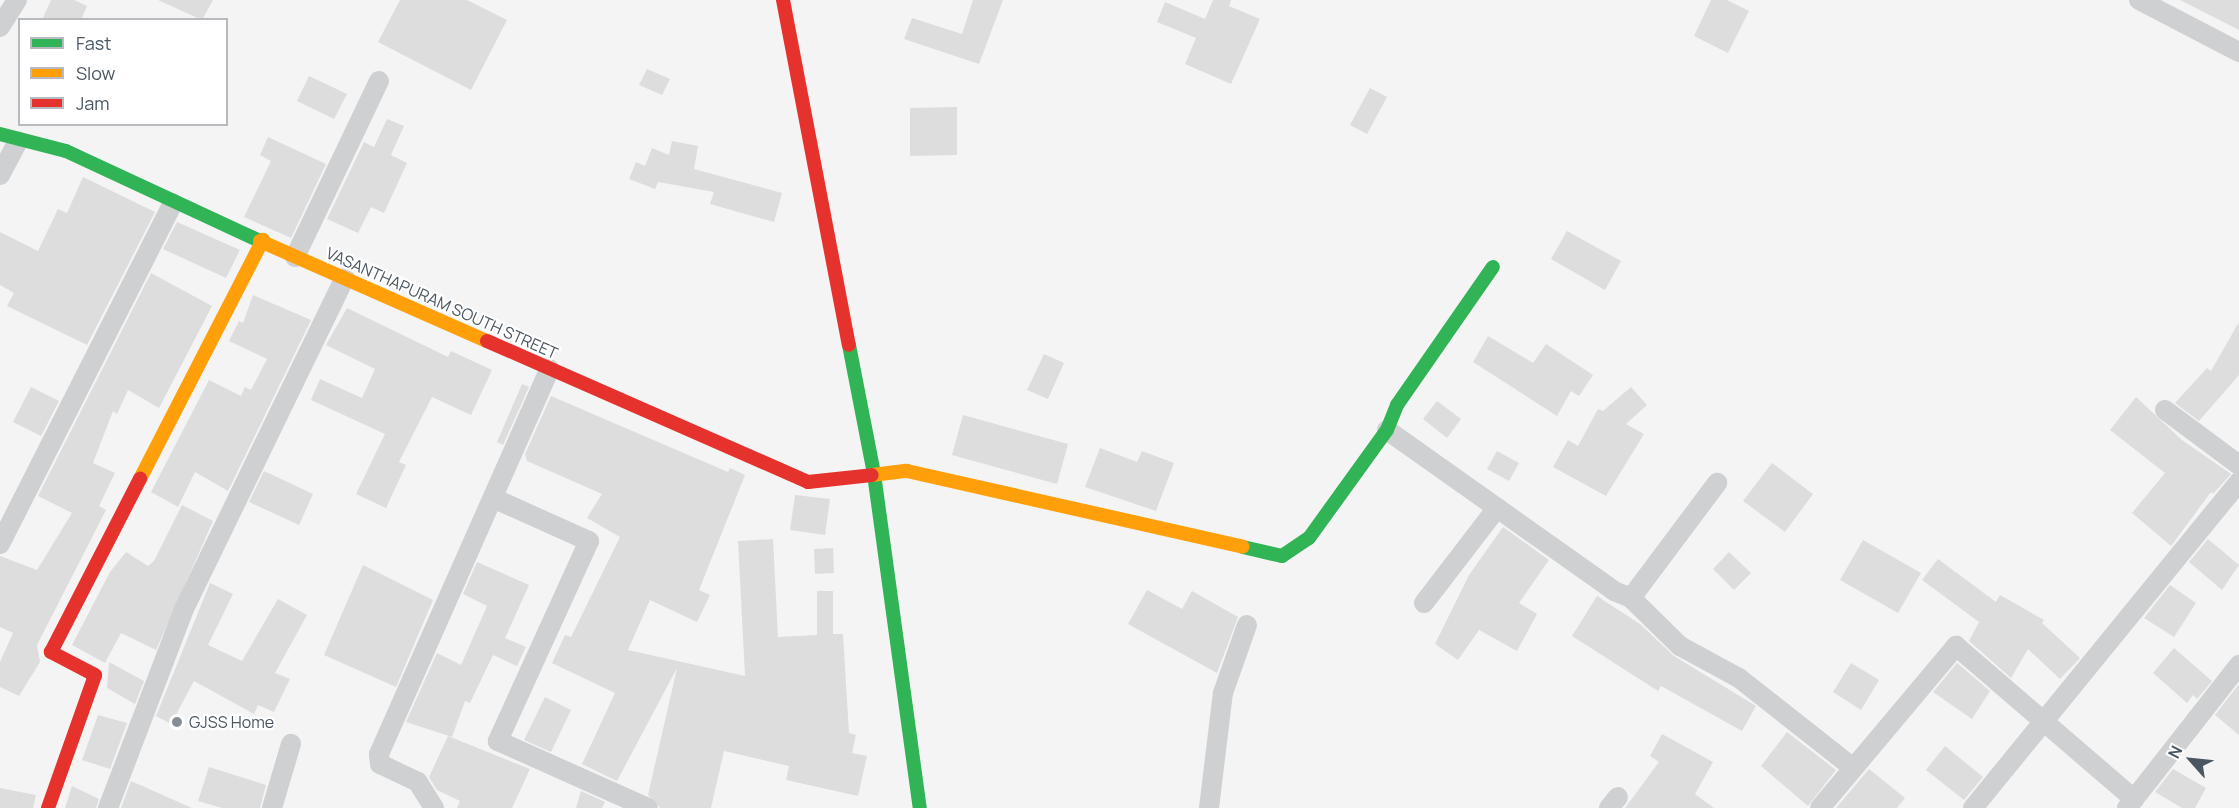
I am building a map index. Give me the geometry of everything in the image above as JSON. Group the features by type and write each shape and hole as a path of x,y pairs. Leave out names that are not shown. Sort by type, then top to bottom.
{"street":[{"path":"0,27 17,0"},
{"path":"783,0 874,474 920,808"},
{"path":"2139,0 2239,52"},
{"path":"295,257 379,81"},
{"path":"0,175 9,137"},
{"name":"VASANTHAPURAM SOUTH STREET","path":"9,137 66,151 173,203 263,240 295,257 808,482 907,471 1281,556 1309,538 1387,430 1397,405 1493,267"},
{"path":"0,544 173,203"},
{"path":"48,808 95,675 51,652 263,240"},
{"path":"108,808 184,609 345,278"},
{"path":"434,808 418,782 381,764 380,754 495,500 550,369"},
{"path":"2165,410 2239,465"},
{"path":"1387,430 1614,591 1632,598 1680,646 1738,678 1852,767"},
{"path":"1972,808 2239,482"},
{"path":"1632,598 1717,483"},
{"path":"495,500 589,541 498,741 648,808"},
{"path":"1424,603 1497,508"},
{"path":"1209,808 1223,693 1247,625"},
{"path":"1820,808 1852,767 1956,646 2131,803 2239,665"},
{"path":"272,808 291,744"}],"building":[{"path":"51,0 74,0 87,6 82,18 43,18"},
{"path":"158,0 213,0 203,18 198,18"},
{"path":"400,0 467,0 507,20 471,90 378,42"},
{"path":"973,0 1003,0 979,64 904,39 912,18 962,34"},
{"path":"1213,0 1231,0 1229,6 1260,19 1231,84 1185,64 1196,38 1157,22 1165,2 1205,19"},
{"path":"1711,0 1727,0 1749,11 1728,53 1694,36"},
{"path":"2180,0 2239,0 2239,30"},
{"path":"647,69 670,79 662,95 639,85"},
{"path":"309,76 347,94 334,119 297,101"},
{"path":"1370,88 1387,97 1367,134 1350,125"},
{"path":"957,107 957,155 910,156 910,108"},
{"path":"387,119 404,126 391,155 407,163 384,213 371,207 358,233 327,219 364,142 374,147"},
{"path":"268,137 326,164 291,238 244,217 271,161 260,155"},
{"path":"672,141 698,146 694,169 782,193 774,222 710,204 714,192 658,182 655,189 629,179 636,162 645,166 652,148 669,155"},
{"path":"83,177 155,212 87,345 7,306 14,293 0,285 0,232 38,251 58,209 67,213"},
{"path":"177,222 240,250 226,278 163,249"},
{"path":"1567,231 1621,261 1605,290 1551,259"},
{"path":"151,273 212,306 159,408 128,390 117,414 113,411 93,463 115,473 99,506 106,510 37,645 40,662 19,696 0,687 0,662 13,633 0,627 0,556 37,570 72,513 38,496"},
{"path":"253,295 311,320 228,491 195,472 178,507 151,492 209,380 241,396 245,387 251,390 267,359 229,341 239,321 243,323"},
{"path":"347,308 448,357 451,351 492,370 471,415 432,397 399,462 406,465 386,508 356,494 385,434 311,400 320,379 362,398 375,369 326,345"},
{"path":"2239,322 2239,375 2199,421 2175,403 2207,368 2211,371"},
{"path":"1488,336 1533,363 1546,344 1593,375 1579,396 1571,391 1557,416 1473,362"},
{"path":"1044,354 1064,363 1048,399 1027,390"},
{"path":"522,384 529,387 503,445 497,442"},
{"path":"31,387 59,401 41,436 13,422"},
{"path":"1631,387 1647,405 1626,424 1644,434 1606,496 1553,467 1568,440 1578,446 1598,409 1603,411"},
{"path":"551,396 728,472 730,468 745,475 699,590 710,595 697,622 650,600 628,650 745,676 738,541 773,539 778,637 817,635 817,591 833,591 833,634 843,634 849,733 856,735 852,753 867,756 858,796 786,780 789,766 724,751 711,808 660,808 648,795 677,668 617,781 582,764 615,693 552,663 565,635 571,637 620,537 587,518 602,494 527,461 525,454"},
{"path":"2136,397 2182,440 2231,474 2213,494 2211,492 2171,546 2132,513 2165,473 2110,430"},
{"path":"1437,401 1461,419 1447,438 1423,419"},
{"path":"963,415 1068,444 1057,484 952,455"},
{"path":"1100,448 1137,462 1142,451 1174,463 1156,511 1085,487"},
{"path":"1497,451 1519,463 1509,481 1487,469"},
{"path":"1772,463 1813,494 1785,532 1743,501"},
{"path":"264,471 313,494 299,525 249,502"},
{"path":"795,495 830,499 825,535 790,530"},
{"path":"182,505 213,521 156,650 121,633 105,663 72,645 110,572 126,552 148,566 154,561"},
{"path":"1503,527 1549,560 1519,603 1537,614 1517,651 1479,630 1458,660 1435,644 1469,575"},
{"path":"2208,539 2239,565 2222,590 2189,562"},
{"path":"1863,540 1921,573 1898,613 1840,580"},
{"path":"833,548 834,573 815,574 814,549"},
{"path":"1729,552 1751,573 1734,590 1713,569"},
{"path":"1938,559 1996,602 2000,595 2044,620 2042,623 2080,658 2060,679 2028,649 2011,678 1969,641 1979,622 1922,580"},
{"path":"477,562 529,585 505,638 526,647 517,666 493,655 470,703 465,701 452,737 406,722 437,653 461,665 487,606 463,594"},
{"path":"363,565 433,600 396,687 324,655"},
{"path":"210,583 233,594 208,645 242,661 278,599 307,615 275,673 290,679 274,712 258,705 254,714 194,681 171,724 156,716"},
{"path":"2170,585 2196,603 2174,637 2144,618"},
{"path":"1147,590 1182,609 1192,591 1238,617 1217,673 1128,624"},
{"path":"1597,596 1640,624 1674,656 1756,706 1742,731 1661,686 1658,691 1572,636"},
{"path":"2174,648 2212,681 2197,699 2193,695 2187,703 2153,673"},
{"path":"109,662 144,681 135,704 107,688"},
{"path":"1851,663 1879,680 1861,710 1833,692"},
{"path":"1957,663 1990,691 1972,719 1933,692"},
{"path":"2239,684 2239,735 2215,715"},
{"path":"545,697 571,710 551,752 524,740"},
{"path":"98,715 127,723 110,769 82,760"},
{"path":"1787,732 1836,770 1808,806 1761,766"},
{"path":"1662,734 1713,762 1695,794 1714,808 1625,808 1659,762 1650,756"},
{"path":"448,736 530,769 512,808 457,808 460,801 437,790 429,777"},
{"path":"1945,746 1983,777 1964,800 1926,770"},
{"path":"209,767 266,785 260,808 222,808 198,801"},
{"path":"1869,769 1905,798 1897,808 1836,808"},
{"path":"2173,769 2206,788 2195,808 2182,808 2155,792"},
{"path":"131,781 192,808 121,808"},
{"path":"72,786 99,799 96,808 65,808"},
{"path":"0,788 36,795 33,808 0,808"},
{"path":"581,791 605,802 602,808 576,808"}],"traffic: fast":[{"path":"0,134 66,151 260,241"},
{"path":"1243,547 1282,556 1309,538 1387,430 1397,405 1493,267"},
{"path":"849,345 874,474 920,808"}],"traffic: slow":[{"path":"140,479 263,240"},
{"path":"260,241 487,341"},
{"path":"872,475 907,471 1243,547"}],"traffic: jam":[{"path":"783,0 849,345"},
{"path":"487,341 808,482 872,475"},
{"path":"48,808 95,675 51,652 140,479"}],"place":[{"name":"GJSS Home","path":"177,722"}]}
